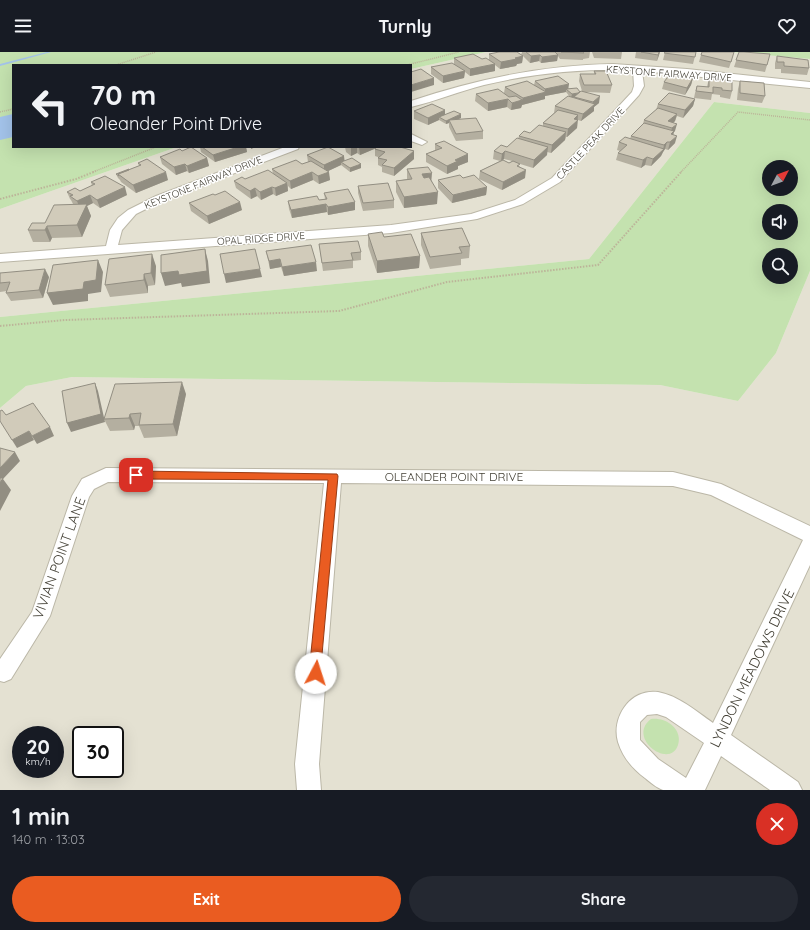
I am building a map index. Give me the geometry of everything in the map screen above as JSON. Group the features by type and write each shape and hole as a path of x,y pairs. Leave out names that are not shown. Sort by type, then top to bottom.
{"street":[{"name":"KEYSTONE FAIRWAY DRIVE","path":"412,104 440,94 532,74 584,68 637,69 810,85"},
{"name":"CASTLE PEAK DRIVE","path":"519,202 556,180 632,99 639,86 637,69"},
{"path":"412,137 422,142"},
{"name":"KEYSTONE FAIRWAY DRIVE","path":"111,248 116,230 122,221 138,209 160,198 291,148"},
{"name":"OPAL RIDGE DRIVE","path":"0,258 111,248 391,229 473,217 519,202"},
{"name":"OLEANDER POINT DRIVE","path":"88,484 106,475 672,479 715,489 810,535"},
{"path":"309,790 307,764 333,476"},
{"name":"VIVIAN POINT LANE","path":"4,672 40,616 81,496 88,484"},
{"name":"LYNDON MEADOWS DRIVE","path":"693,790 810,545"},
{"path":"684,790 647,764 633,750 628,738 627,729 629,718 634,711 642,705 651,703 663,704 674,709 718,738 790,790"}],"path":[{"path":"119,64 156,52"},
{"path":"412,64 460,52"},
{"path":"0,112 12,109"},
{"path":"0,326 65,320 339,311 447,282 598,265 662,192 738,112 810,120"},
{"path":"0,199 76,179 154,148"}],"shaded area":[{"path":"486,52 731,52 810,59 810,113 714,102 589,259 0,317 0,209 174,148 412,148 412,69"},
{"path":"810,271 810,790 0,790 0,408 26,386 72,377 660,385 738,401 776,353"}],"green space":[{"path":"0,52 486,52 412,69 412,64 12,64 12,148 174,148 0,209"},
{"path":"731,52 810,52 810,59"},
{"path":"714,102 810,113 810,271 776,353 738,401 660,385 72,377 26,386 0,408 0,317 589,259"},
{"path":"651,719 667,722 676,729 679,739 678,745 674,752 667,754 659,753 646,742 644,735 645,727"}],"water":[{"path":"12,114 12,137 0,140 0,117"}],"building":[{"path":"499,52 517,52 523,56 515,58 517,59 501,62 489,54"},
{"path":"526,52 555,52 558,55 542,57 540,55 531,56"},
{"path":"561,52 583,52 584,53"},
{"path":"641,52 659,52 658,55"},
{"path":"696,52 695,57 664,53"},
{"path":"702,52 734,52 731,62 701,55"},
{"path":"739,52 770,54 767,65 736,60"},
{"path":"473,54 482,59 486,58 495,64 470,69 454,58"},
{"path":"777,56 808,60 809,68 784,66 784,62 777,62"},
{"path":"452,63 465,71 443,76 431,67"},
{"path":"421,69 434,78 412,85 412,72"},
{"path":"594,71 606,71 612,85 584,85 580,74 596,74"},
{"path":"670,74 693,78 687,88 664,82"},
{"path":"558,76 569,84 545,89 535,81"},
{"path":"709,78 732,81 732,91 713,87 713,93 696,91 697,86 709,87"},
{"path":"527,81 546,92 523,98 505,87"},
{"path":"740,81 764,83 765,96 740,93"},
{"path":"577,88 580,92 572,94 566,89"},
{"path":"498,89 509,97 516,96 522,100 512,103 508,99 488,103 476,94"},
{"path":"581,91 600,96 593,102 574,97"},
{"path":"669,93 695,99 685,110 658,104"},
{"path":"568,96 595,104 583,114 555,106"},
{"path":"432,104 445,110 428,118 414,111"},
{"path":"658,108 677,114 668,121 677,124 672,128 644,120"},
{"path":"558,110 578,115 574,119 578,120 568,129 543,123"},
{"path":"454,111 461,114 446,121 439,117"},
{"path":"476,118 483,131 456,134 449,120"},
{"path":"644,123 674,131 671,134 677,136 664,145 631,136"},
{"path":"539,125 566,132 552,145 519,136 524,131 530,133"},
{"path":"625,137 664,149 653,159 647,157 643,160 618,153 627,145 619,142"},
{"path":"517,138 548,147 534,160 505,151 502,154 494,151 501,145 507,147"},
{"path":"444,141 468,154 455,160 458,161 447,166 426,154 442,148 435,144"},
{"path":"192,148 207,158 187,166 185,164 174,167 160,157 180,149 182,151"},
{"path":"203,148 235,148 213,155"},
{"path":"325,148 330,148 344,156 324,165 307,155"},
{"path":"404,148 414,151 394,168 382,165 387,160 378,158 385,152 375,149"},
{"path":"352,158 361,164 350,168 341,162"},
{"path":"147,159 166,172 133,185 118,174 141,165 138,163"},
{"path":"296,160 302,164 311,161 329,172 318,176 312,172 290,181 272,169"},
{"path":"503,160 509,163 513,161 520,164 517,166 526,170 503,182 480,171"},
{"path":"428,167 432,173 422,174 424,178 429,177 438,192 404,197 396,181 412,179 407,169"},
{"path":"129,169 118,174 119,176 116,174"},
{"path":"268,170 287,183 260,192 255,188 250,191 234,181 242,177 245,179"},
{"path":"460,175 463,178 474,175 487,187 453,195 438,180"},
{"path":"105,176 125,187 97,200 90,195 77,201 70,196 73,195 67,192 75,188 80,191 95,184 91,182"},
{"path":"388,183 394,200 363,203 358,186"},
{"path":"348,189 355,202 328,207 326,204 291,210 288,201 317,196 319,200 327,199 324,193"},
{"path":"225,191 240,202 207,216 189,203 213,194 215,195"},
{"path":"87,204 77,225 47,226 45,230 28,230 32,223 45,223 54,205"},
{"path":"462,228 470,246 459,247 462,253 430,257 421,233"},
{"path":"382,232 384,237 411,234 420,256 377,261 368,234"},
{"path":"358,241 361,252 351,253 353,260 322,263 319,244"},
{"path":"311,245 316,262 282,267 280,259 269,261 266,251"},
{"path":"205,249 207,271 179,275 178,271 161,273 161,255"},
{"path":"255,249 260,269 224,274 220,254"},
{"path":"152,254 151,273 144,274 144,280 105,285 109,259"},
{"path":"98,260 96,280 84,282 83,289 47,293 53,265"},
{"path":"45,269 39,290 6,293 10,282 0,283 0,273"},
{"path":"182,382 173,424 139,425 141,413 130,414 129,418 104,419 115,384"},
{"path":"95,383 101,414 67,423 62,391"},
{"path":"33,403 50,427 32,436 29,431 12,440 0,421 0,411 2,410 6,415"},
{"path":"0,448 15,452 0,468"}],"waterway":[{"path":"0,65 50,52"}],"route":[{"path":"136,475 333,476 316,673"}]}
